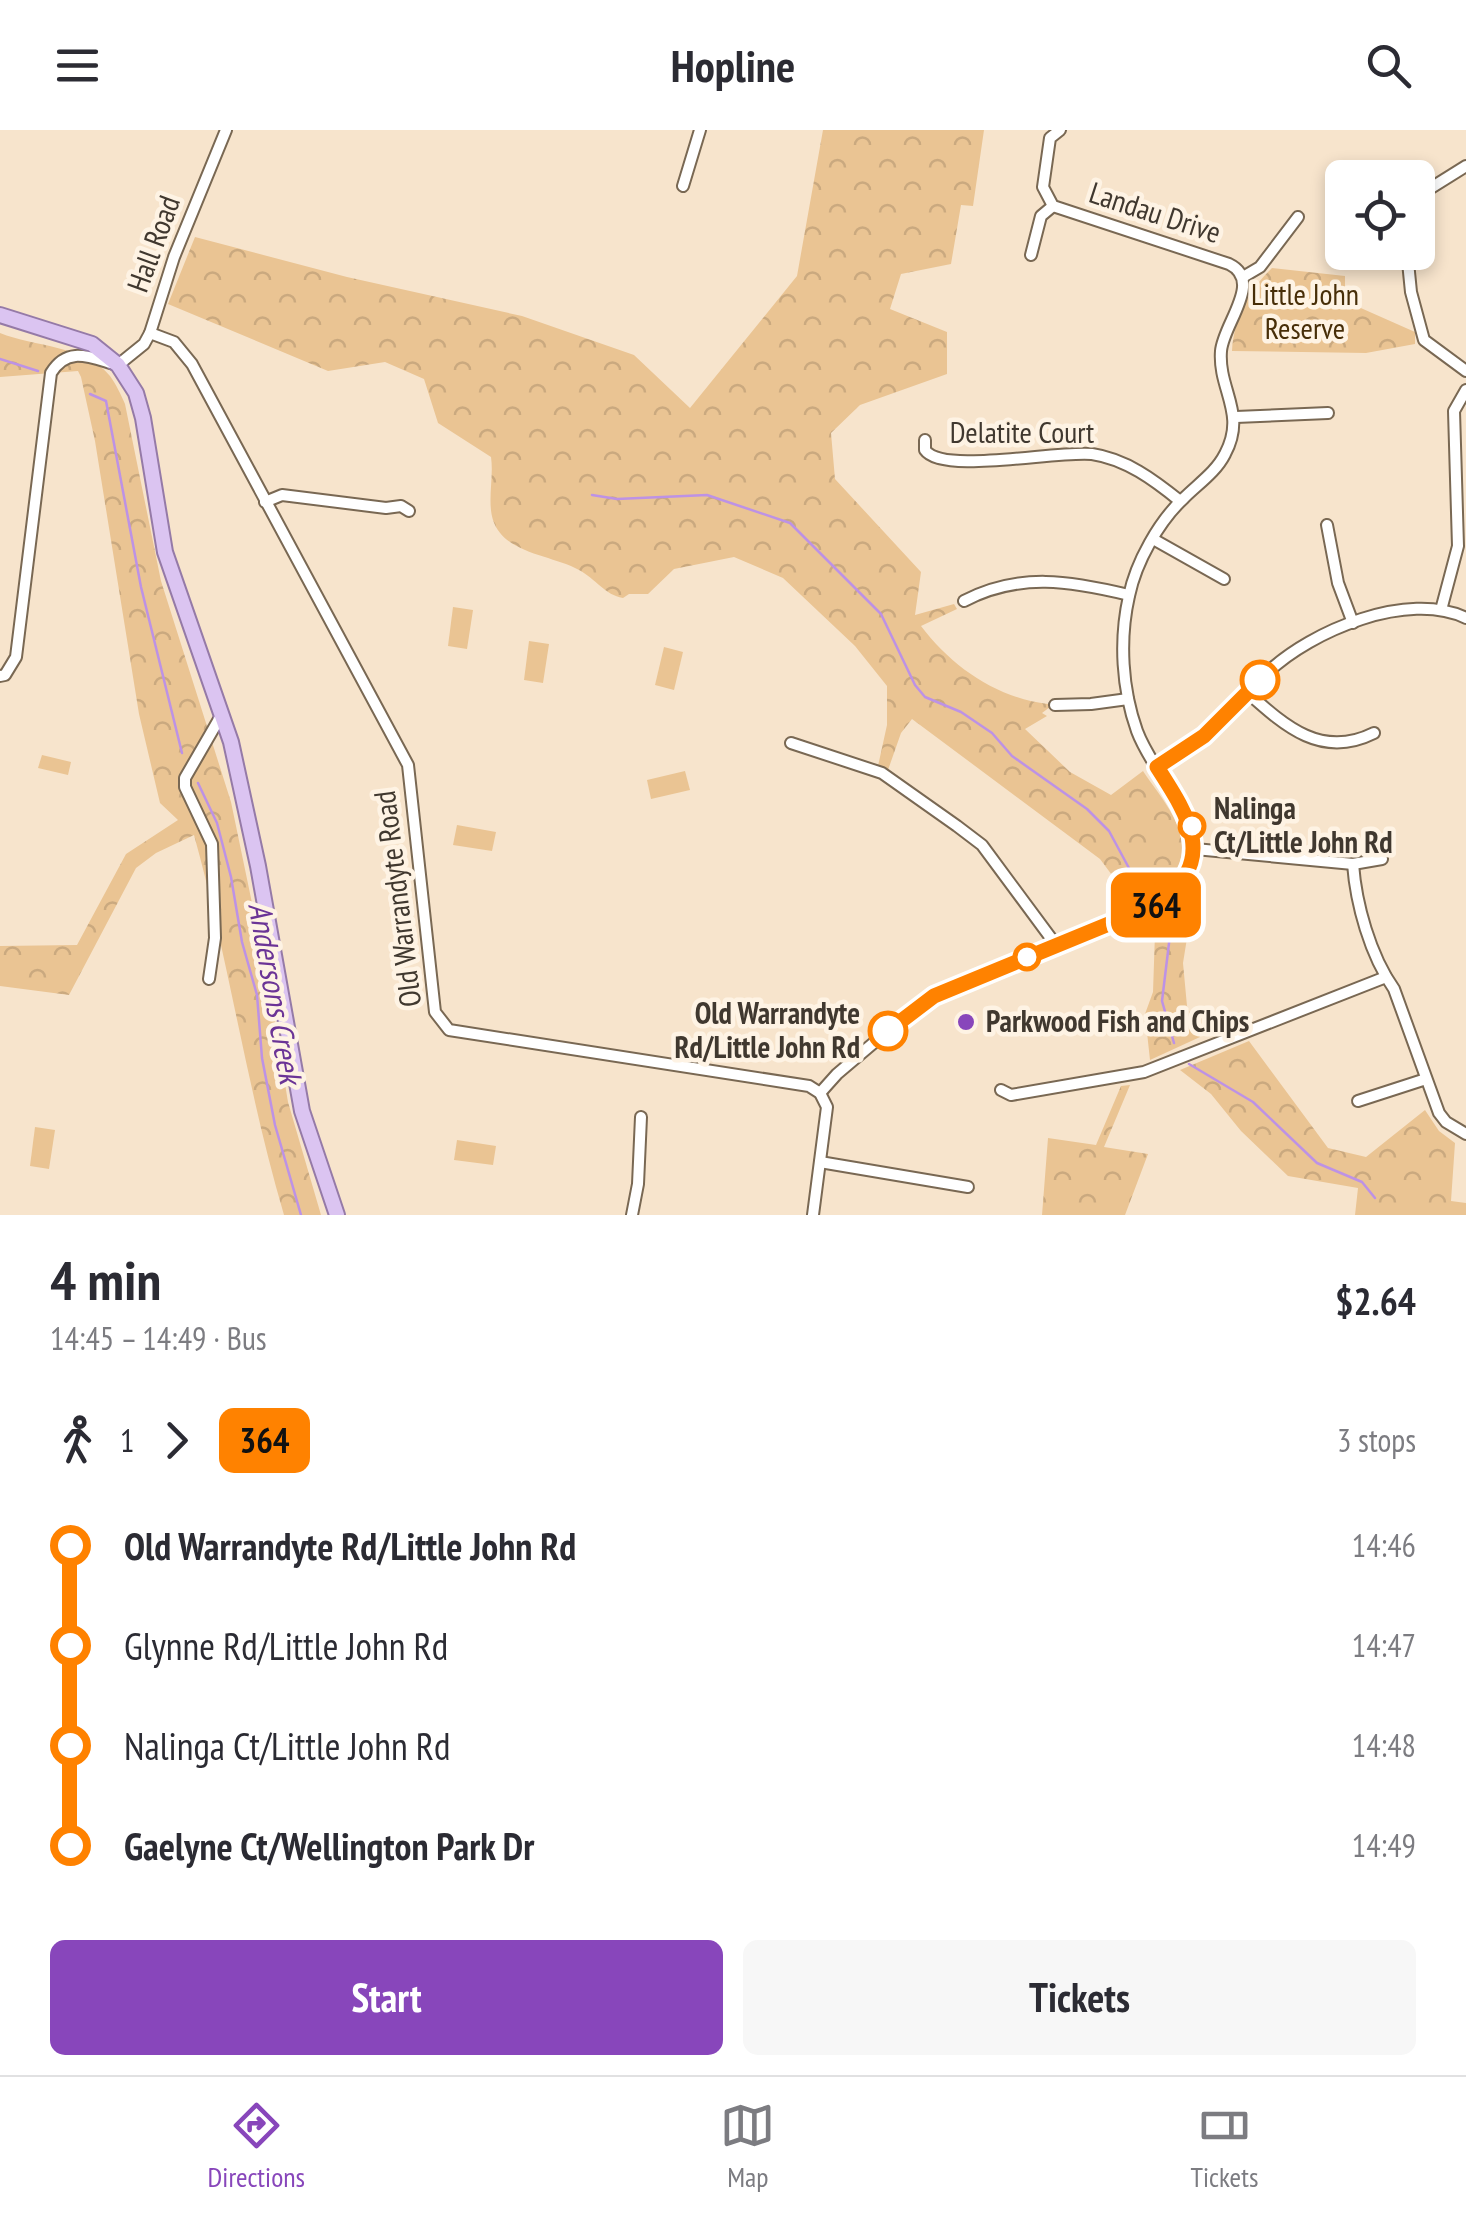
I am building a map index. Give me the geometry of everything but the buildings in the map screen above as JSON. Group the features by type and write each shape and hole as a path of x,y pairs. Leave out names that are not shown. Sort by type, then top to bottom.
{"main road":[{"path":"0,315 92,344 118,365 136,392 168,565 222,714 238,771 302,1111 338,1215"}],"street":[{"name":"Hall Road","path":"118,365 144,344 150,333 174,257 226,130"},
{"path":"684,186 700,130"},
{"name":"Landau Drive","path":"1060,130 1050,138 1042,187 1053,206 1229,264 1242,277 1244,293 1224,333 1221,353 1236,417"},
{"path":"1435,185 1466,166"},
{"path":"1032,255 1041,216 1053,206"},
{"path":"1242,277 1260,267 1298,216"},
{"path":"1410,270 1424,340 1466,371"},
{"name":"Old Warrandyte Road","path":"150,333 174,342 192,364 408,765 434,1012 440,1022 449,1030 790,1082 810,1086 820,1093"},
{"path":"0,676 5,675 16,657 51,373 58,361 72,355 118,365"},
{"path":"1441,610 1458,546 1454,411 1466,390"},
{"path":"813,1215 827,1106 820,1093 837,1074 923,1001 1155,905 1180,886 1195,849 1192,828 1142,741 1128,698 1123,647 1129,595 1153,539 1180,501 1225,455 1236,417 1328,413"},
{"name":"Delatite Court","path":"925,440 930,456 951,460 1012,460 1065,452 1096,454 1125,464 1180,501"},
{"path":"265,502 282,494 386,508 404,504"},
{"path":"1327,525 1338,583 1353,622"},
{"path":"1153,539 1224,580"},
{"path":"964,601 983,591 1040,580 1066,581 1129,595"},
{"path":"1157,767 1204,736 1289,655 1353,622 1394,611 1441,610 1466,618"},
{"path":"1248,693 1293,730 1314,739 1355,743 1374,733"},
{"path":"1054,705 1128,698"},
{"path":"209,979 215,938 212,844 185,786 185,778 222,714"},
{"path":"791,742 882,773 982,845 1056,945"},
{"path":"1195,849 1352,864 1382,859"},
{"path":"1352,864 1356,896 1439,1114 1466,1134"},
{"path":"1007,1097 1144,1072 1386,977"},
{"path":"1358,1102 1426,1078"},
{"path":"632,1215 638,1184 641,1117"},
{"path":"820,1162 968,1187"}],"green space":[{"path":"823,130 984,130 973,206 961,205 951,264 901,274 890,309 947,332 947,374 860,405 831,433 835,479 921,572 915,615 954,604 957,609 921,626 947,655 994,687 1048,704 1050,707 1042,713 1047,716 1025,729 1070,772 1111,795 1143,771 1171,813 1178,826 1181,854 1168,887 1188,932 1183,963 1187,1006 1200,1037 1150,1060 1145,1014 1153,992 1155,933 1100,859 912,719 901,733 888,770 878,766 887,725 887,686 855,646 783,578 734,557 674,569 648,594 617,596 579,570 507,540 491,513 491,457 438,423 424,379 385,362 328,371 168,304 195,237 347,277 522,316 634,355 690,408 797,276"},
{"name":"Little John Reserve","path":"1272,268 1345,276 1345,301 1415,332 1415,344 1366,353 1232,351 1244,305"},
{"path":"0,333 87,358 110,376 125,404 161,581 231,802 268,980 288,1102 321,1215 284,1215 194,835 156,853 136,868 69,995 0,986 0,946 77,945 126,854 178,820 160,803 139,714 81,377 78,371 0,377"},
{"path":"453,607 473,610 467,649 448,646"},
{"path":"529,641 549,644 543,683 524,680"},
{"path":"664,647 683,652 674,690 655,685"},
{"path":"42,755 71,762 68,775 38,768"},
{"path":"685,771 690,790 651,799 647,780"},
{"path":"457,825 496,832 492,851 453,845"},
{"path":"1249,1041 1328,1148 1366,1157 1425,1110 1439,1131 1455,1143 1451,1201 1466,1203 1466,1215 1355,1215 1358,1188 1288,1176 1241,1131 1211,1094 1180,1070"},
{"path":"1130,1085 1104,1147 1148,1154 1125,1215 1042,1215 1048,1138 1096,1145 1121,1086"},
{"path":"35,1127 55,1130 49,1169 30,1166"},
{"path":"457,1140 496,1146 493,1165 454,1160"}],"waterway":[{"name":"Andersons Creek","path":"0,359 38,371"},
{"name":"Andersons Creek","path":"90,394 106,401 141,587 182,753"},
{"path":"592,495 617,499 707,495 790,523 881,614 915,685 925,697 961,712 992,733 1012,756 1087,809 1109,831 1144,896"},
{"name":"Andersons Creek","path":"198,783 217,823 231,877 242,942 257,995 262,1058 275,1125 301,1215"},
{"name":"Andersons Creek","path":"1159,917 1170,935 1162,1001 1174,1043"},
{"path":"1189,1064 1253,1102 1317,1163 1362,1182 1375,1198"}],"bus line":[{"name":"364","path":"888,1031 923,1001 1155,905 1180,886 1195,849 1192,828 1157,767 1204,736 1260,680"}],"place":[{"name":"Nalinga Ct/Little John Rd","path":"1192,826"},
{"name":"Parkwood Fish and Chips","path":"966,1022"},
{"name":"Old Warrandyte Rd/Little John Rd","path":"888,1031"}]}
